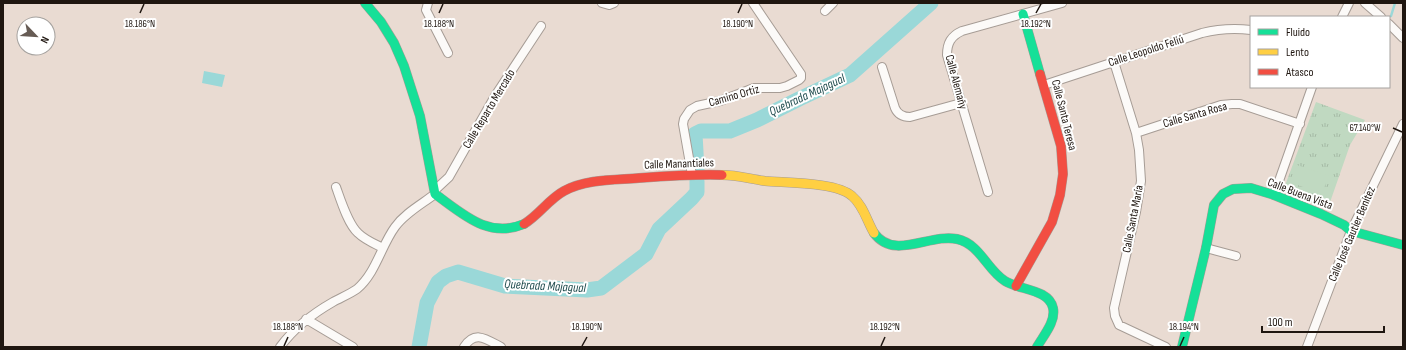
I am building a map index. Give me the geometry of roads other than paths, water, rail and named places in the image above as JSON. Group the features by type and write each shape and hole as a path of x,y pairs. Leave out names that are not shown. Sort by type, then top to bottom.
{"street":[{"path":"365,3 375,13 384,27 397,49 406,72 417,107 435,192"},
{"path":"428,3 426,10 448,53"},
{"path":"602,3 609,5 614,3"},
{"name":"Camino Ortiz","path":"692,175 683,124 684,119 691,108 720,101 754,88 780,88 802,78 785,49 753,3"},
{"path":"825,11 833,3"},
{"name":"Calle Alemañy","path":"988,192 947,55 947,48 951,38 962,31 1062,3"},
{"path":"1342,16 1349,3"},
{"path":"1365,3 1381,16"},
{"name":"Calle Santa Teresa","path":"1016,286 1052,222 1062,185 1063,166 1061,146 1023,14"},
{"path":"1390,25 1403,38"},
{"name":"Calle Reparto Mercado","path":"280,347 287,337 318,310 356,290 372,270 395,227 402,219 435,192 448,177 495,96 541,26"},
{"name":"Calle Leopoldo Feliú","path":"1044,85 1202,33 1219,29 1234,28 1250,30"},
{"name":"Calle Santa María","path":"1114,62 1136,133 1141,163 1139,197 1114,308 1116,322 1119,325 1166,347"},
{"path":"882,67 895,108 902,116 910,117 961,103"},
{"path":"1274,195 1312,88"},
{"name":"Calle Santa Rosa","path":"1136,133 1221,105 1232,104 1240,104 1300,124"},
{"name":"Calle José Gautier Benítez","path":"1307,347 1351,232 1403,124"},
{"name":"Calle Manantiales","path":"435,192 475,221 488,227 510,228 522,225 538,214 551,201 564,192 584,184 608,180 692,175 730,175 767,181 824,186 846,190 856,199 875,235 884,242 898,246 945,237 959,239 972,245 1002,279 1016,286 1044,295 1051,302 1053,307 1053,321 1037,347"},
{"path":"336,187 354,230 383,248"},
{"name":"Calle Buena Vista","path":"1182,347 1206,248 1214,205 1223,194 1233,189 1251,188 1274,195 1344,225 1351,232 1402,243"},
{"path":"1206,248 1236,256"},
{"path":"306,319 353,347"},
{"path":"464,347 469,340 479,337 501,347"}],"water":[{"path":"204,71 225,75 222,87 202,83"}],"waterway":[{"name":"Quebrada Majagual","path":"697,170 695,134 701,131 730,131 757,120 850,75 931,3"},
{"path":"1391,16 1395,3"},
{"name":"Quebrada Majagual","path":"419,347 427,303 438,282 446,276 458,272 505,286 587,290 601,288 646,254 659,229 697,192 697,181"}]}
